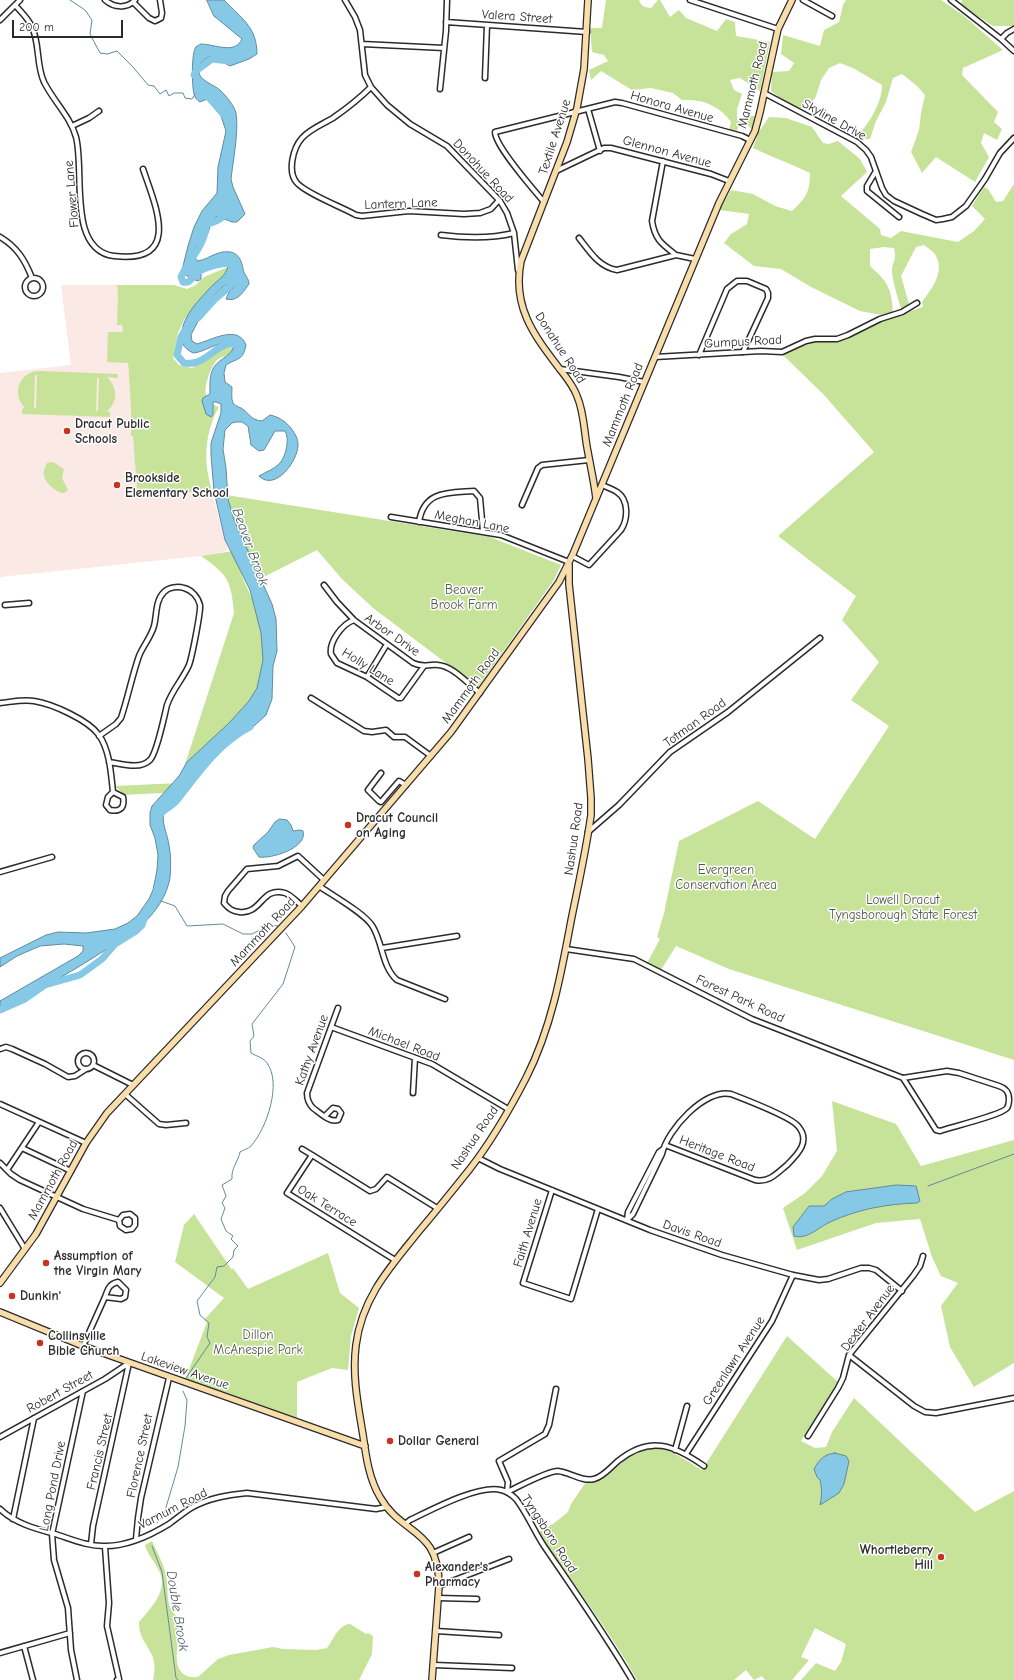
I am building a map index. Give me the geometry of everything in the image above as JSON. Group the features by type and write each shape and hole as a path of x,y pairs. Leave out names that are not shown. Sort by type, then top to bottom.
{"main road":[{"name":"Textile Avenue","path":"518,277 521,261 567,142 575,113 584,69 588,0"},
{"name":"Mammoth Road","path":"0,1283 36,1234 86,1143 107,1113 302,906 431,756 480,693 559,582 572,556 602,485 695,259 729,181 750,140 758,120 778,29 792,0"},
{"name":"Donahue Road","path":"518,277 519,294 526,318 539,341 573,387 578,397 585,427 596,498"},
{"path":"593,479 598,480 606,475"},
{"name":"Nashua Road","path":"432,1680 439,1586 438,1569 433,1553 424,1538 386,1507 372,1481 355,1382 356,1344 365,1310 382,1277 478,1158 526,1078 546,1029 558,990 591,809 590,777 569,562"},
{"name":"Lakeview Avenue","path":"0,1312 83,1346 169,1378 365,1446"}],"street":[{"path":"0,20 20,0"},
{"path":"105,0 118,7 134,1 149,18 155,21 161,18 162,13 160,0"},
{"name":"Donohue Road","path":"345,0 357,21 362,44 365,75 371,88 387,105 410,124 447,146 499,200 508,213 514,233 518,277"},
{"path":"440,89 447,0"},
{"path":"690,0 778,29"},
{"path":"803,0 832,16"},
{"path":"951,0 1014,51"},
{"name":"Flower Lane","path":"15,5 32,26 44,81 72,126 78,150 83,226 90,243 104,254 138,257 149,252 156,244 158,218 143,169"},
{"name":"Valera Street","path":"446,22 587,32"},
{"path":"485,78 487,25"},
{"path":"1001,39 1007,32 1014,29"},
{"path":"362,44 444,48"},
{"name":"Lantern Lane","path":"371,88 350,106 306,134 300,141 295,151 292,166 297,183 307,190 361,216 375,216 410,211 464,214 480,213 491,209 499,200"},
{"name":"Skyline Drive","path":"764,93 857,142 871,157 882,188 886,194 894,201 936,220 952,217 966,206 975,195 1000,153 1014,138"},
{"name":"Honora Avenue","path":"544,202 521,176 496,139 495,132 500,129 575,113 614,102 627,104 742,136 750,140"},
{"path":"588,109 600,151"},
{"path":"72,126 89,118 99,111"},
{"name":"Glennon Avenue","path":"556,171 604,148 617,148 711,174 729,181"},
{"path":"663,161 652,221 657,239 676,255"},
{"path":"876,172 867,186 867,191 899,217"},
{"path":"441,235 479,237 501,236 514,233"},
{"path":"0,237 17,249 32,278"},
{"path":"579,238 598,262 617,270 676,255 695,259"},
{"path":"32,278 39,279 43,285 42,292 36,296 29,294 25,288 26,282 32,278"},
{"path":"699,354 727,289 737,281 747,281 766,289 768,293 768,298 743,352"},
{"name":"Gumpus Road","path":"655,357 743,352 782,352 806,341 815,339 837,339 917,304"},
{"path":"560,369 644,382"},
{"path":"522,505 538,468 542,465 589,460"},
{"path":"572,556 589,565 625,524 627,509 623,500 618,493 602,485"},
{"path":"419,522 422,509 433,497 440,493 474,491 480,498 483,531"},
{"name":"Meghan Lane","path":"391,517 501,535 569,562"},
{"name":"Arbor Drive","path":"324,585 354,620 413,663 424,666 437,664 444,666 480,693"},
{"path":"100,736 116,724 121,718 140,654 154,626 158,602 164,592 173,587 183,587 190,590 196,596 200,606 194,650 189,665 168,703 158,736 156,750 150,760 145,764 137,766 109,762"},
{"path":"5,604 29,603"},
{"name":"Holly Lane","path":"354,620 348,622 332,644 331,654 337,662 367,677 398,698 401,698 424,666"},
{"name":"Totman Road","path":"588,832 620,805 679,745 728,712 820,638"},
{"path":"367,677 387,644"},
{"path":"311,698 364,732 386,730 394,737 405,737 431,756"},
{"path":"0,703 28,701 49,705 91,727 100,736 109,762 113,792"},
{"path":"381,773 368,790 381,802 399,781 406,785"},
{"path":"113,792 122,797 124,803 122,809 117,812 110,810 106,804 108,797 113,792"},
{"path":"302,906 286,894 275,892 267,895 248,913 231,910 224,903 225,896 247,869 278,866 298,856 324,880"},
{"path":"0,872 52,857"},
{"path":"319,886 356,912 372,926 382,948 386,964 391,975 397,980 445,999"},
{"path":"382,948 457,936"},
{"name":"Forest Park Road","path":"566,949 634,959 752,1019 903,1078"},
{"name":"Kathy Avenue","path":"325,1116 310,1105 307,1095 338,1008"},
{"name":"Michael Road","path":"331,1027 436,1066 508,1109"},
{"path":"0,1049 6,1047 12,1049 45,1064 68,1077 75,1076 93,1065"},
{"path":"86,1069 82,1068 79,1064 79,1060 82,1055 91,1055 94,1060 93,1065"},
{"path":"414,1093 415,1058"},
{"path":"93,1065 123,1078 133,1085"},
{"path":"946,1071 959,1073 1005,1088 1009,1096 1009,1103 1007,1109 997,1114 940,1131 936,1130 903,1078 946,1071"},
{"name":"Heritage Road","path":"627,1220 628,1212 659,1152 664,1147 676,1127 690,1112 712,1096 724,1093 733,1095 793,1122 801,1131 803,1140 802,1148 796,1156 773,1177 762,1181 755,1180 664,1147"},
{"path":"125,1094 159,1124 169,1125 186,1123"},
{"path":"0,1104 86,1143"},
{"path":"7,1170 39,1122"},
{"path":"22,1148 71,1171"},
{"path":"302,1149 370,1190 376,1189 387,1177 437,1208"},
{"name":"Oak Terrace","path":"312,1155 287,1193 395,1260"},
{"name":"Davis Road","path":"478,1158 500,1169 650,1230 722,1255 794,1275 819,1280 828,1279 861,1268 869,1268 876,1270 902,1291"},
{"path":"0,1163 17,1178 87,1211 119,1220"},
{"name":"Faith Avenue","path":"552,1190 523,1283 571,1299 598,1209"},
{"path":"0,1208 25,1249"},
{"path":"130,1214 135,1218 135,1225 130,1230 124,1230 120,1226 119,1220 123,1215 130,1214"},
{"name":"Dexter Avenue","path":"808,1436 838,1388 843,1378 849,1356 902,1291 920,1266 923,1256"},
{"name":"Greenlawn Avenue","path":"686,1454 772,1321 794,1275"},
{"path":"83,1346 109,1286 112,1283 118,1282 126,1290 125,1296 121,1299 105,1297"},
{"path":"849,1356 909,1402 925,1412 936,1413 1014,1398"},
{"name":"Robert Street","path":"0,1436 105,1379 129,1363"},
{"name":"Francis Street","path":"91,1544 93,1526 129,1363"},
{"name":"Florence Street","path":"136,1539 141,1498 169,1378"},
{"path":"556,1389 549,1425 545,1434 499,1461 508,1482 507,1492 555,1471 593,1479 622,1458 644,1446 665,1446 686,1454 704,1466"},
{"name":"Long Pond Drive","path":"77,1680 71,1650 68,1608 54,1560 52,1534 83,1391"},
{"path":"675,1450 687,1406"},
{"path":"13,1519 34,1418"},
{"name":"Tyngsboro Road","path":"406,1524 410,1520 474,1492 492,1488 507,1492 515,1498 520,1505 537,1535 606,1636 632,1680"},
{"name":"Varnum Road","path":"1,1511 13,1519 52,1534 105,1547 118,1545 156,1532 192,1508 210,1500 235,1494 247,1493 376,1509 386,1507"},
{"path":"433,1553 469,1537"},
{"path":"105,1547 109,1598 107,1626 118,1680"},
{"path":"439,1586 509,1559"},
{"path":"438,1598 477,1599"},
{"path":"436,1631 499,1635"},
{"path":"0,1653 70,1633"},
{"path":"24,1646 33,1680"},
{"path":"434,1665 512,1668"}],"shaded area":[{"name":"Dracut Public Schools","path":"61,285 117,285 128,367 137,489 212,493 228,551 201,556 0,577 0,373 71,365"}],"green space":[{"path":"606,0 639,0 645,7 651,8 658,0 660,0 670,17 679,10 686,18 717,31 726,19 735,22 736,36 770,42 760,91 740,78 730,80 734,90 742,94 737,109 737,121 747,116 755,116 752,129 746,124 739,124 737,132 729,130 731,122 726,116 716,107 704,102 682,100 673,93 651,88 632,90 601,71 591,80 589,70 608,61 604,55 592,52 590,28 602,28"},
{"path":"846,0 941,0 963,15 1003,50 963,68 962,75 998,112 994,122 1002,129 997,140 984,133 981,143 989,157 975,182 936,157 922,173 911,152 919,130 925,95 917,86 902,74 893,78 886,102 876,121 870,139 861,139 855,134 859,134 875,111 880,98 882,85 853,68 840,63 829,68 821,80 816,96 809,108 799,108 794,106 771,91 772,72 789,71 794,63 781,54 783,35 820,46 824,30 839,22 843,5"},
{"path":"962,0 1014,0 1014,26 993,26 961,5"},
{"name":"Lowell Dracut Tyngsborough State Forest","path":"769,117 786,118 812,127 823,143 829,144 838,141 860,159 867,172 841,196 880,229 881,235 891,238 901,231 958,242 974,231 985,219 972,206 984,187 988,189 996,202 1003,201 1014,184 1014,1060 729,969 676,946 661,970 647,963 660,939 657,937 665,910 679,841 758,801 815,839 889,726 851,700 879,662 842,620 856,596 778,536 874,452 824,395 782,354 814,342 828,342 848,337 884,320 882,315 860,311 811,287 781,269 754,266 724,243 731,234 747,224 749,214 719,210 731,190 753,194 775,206 792,211 801,202 808,190 810,173 753,148 758,133","holes":["924,245 936,256 939,269 938,275 933,286 922,302 923,307 911,311 901,276 916,247","884,247 894,248 895,258 892,267 892,274 903,313 893,317 892,300 889,288 882,278 870,266 870,249"]},
{"path":"230,266 234,269 196,309 185,318 178,333 173,358 179,365 192,368 207,360 223,348 233,347 235,350 215,362 206,386 206,394 208,399 219,407 212,421 206,452 207,468 212,493 137,490 133,436 131,436 128,363 107,362 108,332 123,332 122,325 117,325 117,285 174,285 187,289 196,285 204,277"},
{"path":"40,371 118,374 118,378 107,377 111,381 115,390 115,399 107,411 110,412 110,417 22,414 22,409 25,408 18,396 18,390 22,379 27,375","holes":["35,375 37,375 36,408 95,411 34,408","67,376 99,378 98,411 96,411 97,378"]},
{"path":"53,462 64,469 62,478 68,490 64,493 55,490 46,481 44,471 47,463"},
{"name":"Beaver Brook Farm","path":"220,494 490,537 561,565 554,580 478,687 373,608 342,579 317,550 250,584"},
{"path":"233,551 243,579 264,624 267,662 257,712 217,743 179,792 124,795 115,786 179,783 234,613 231,593 226,579 217,568 201,556"},
{"path":"832,1101 896,1124 921,1166 1014,1140 1014,1363 974,1387 950,1347 941,1306 958,1283 941,1276 932,1257 920,1219 876,1223 797,1250 783,1208 805,1193 822,1176 837,1151"},
{"name":"Dillon McAnespie Park","path":"194,1214 232,1270 233,1268 248,1289 328,1253 340,1293 359,1308 351,1336 348,1370 332,1368 297,1382 297,1419 185,1380 207,1322 204,1320 224,1298 175,1262 184,1225"},
{"path":"787,1336 838,1382 801,1441 815,1448 826,1447 832,1432 854,1398 975,1512 1014,1491 1014,1680 801,1680 816,1663 835,1671 841,1662 846,1644 815,1628 801,1657 809,1660 792,1680 765,1680 762,1676 754,1680 746,1670 734,1680 637,1680 602,1624 551,1551 539,1532 553,1524 568,1512 571,1504 586,1482 604,1478 637,1452 647,1448 664,1449 702,1470"},
{"path":"152,1541 165,1570 168,1601 172,1611 182,1621 177,1648 177,1657 178,1666 182,1672 188,1676 198,1677 218,1659 229,1655 273,1647 283,1649 316,1650 327,1648 339,1630 350,1624 366,1634 368,1633 373,1636 372,1654 359,1680 153,1680 155,1670 154,1662 152,1655 142,1637 139,1622 154,1604 161,1590 161,1575 145,1545"}],"water":[{"path":"207,0 224,0 242,18 251,30 254,37 257,54 249,59 230,66 211,56 204,60 199,67 200,76 222,92 232,104 236,113 236,137 231,179 245,214 237,222 232,222 217,216 214,218 211,222 207,235 196,246 193,253 198,261 222,252 231,252 235,254 240,259 249,284 240,296 230,300 226,299 230,290 233,288 233,283 220,289 208,304 198,321 191,335 192,341 197,344 231,334 237,335 242,339 246,345 243,354 241,357 226,365 224,373 225,382 232,387 233,403 256,420 262,421 270,415 282,420 291,428 298,443 297,452 290,466 278,477 272,480 265,480 259,476 277,466 284,457 287,443 285,431 275,431 264,450 259,451 251,445 248,426 242,422 232,423 225,430 223,449 228,499 234,520 272,604 276,619 277,651 273,666 272,699 266,715 254,726 230,737 217,748 200,772 164,810 164,823 170,853 170,878 164,896 149,917 133,932 97,956 0,1011 0,1001 78,956 83,951 83,946 64,944 40,946 17,956 0,967 0,958 46,935 58,932 86,933 115,929 128,923 137,916 149,899 153,890 157,870 158,855 155,838 150,825 150,813 152,806 179,776 187,762 229,723 249,701 257,688 263,660 261,633 250,590 225,540 214,491 211,443 221,413 221,404 213,402 213,414 211,417 206,414 202,401 203,398 210,394 212,370 232,351 234,344 218,344 193,353 186,349 181,338 182,330 189,313 205,293 226,272 228,265 226,262 215,262 208,264 201,271 201,279 198,281 184,274 182,270 194,227 202,211 217,193 218,167 226,131 214,99 209,98 200,102 194,95 192,70 194,50 201,44 224,48 234,47 239,44 242,39 214,16"},
{"path":"280,819 287,820 293,831 303,831 303,837 300,843 280,854 259,857 253,848 254,845 268,832 275,822"},
{"path":"897,1185 916,1186 920,1201 917,1203 884,1206 851,1214 830,1222 808,1235 799,1237 794,1236 793,1227 809,1206 824,1206 832,1199 846,1192"},
{"path":"835,1453 846,1456 849,1461 844,1484 839,1493 820,1505 821,1483 814,1469 822,1458"}],"waterway":[{"path":"70,0 85,10 92,20 90,34 100,53 107,54 117,51 148,85 154,86 160,94 166,90 169,96 174,93 183,93 185,98 192,99 195,94"},
{"name":"Beaver Brook","path":"194,75 196,71 212,59 229,61"},
{"name":"Beaver Brook","path":"203,91 224,115"},
{"name":"Beaver Brook","path":"225,211 220,219 206,225 205,233 200,246 181,277 183,282 188,282 197,272 205,268 221,264 234,264"},
{"name":"Beaver Brook","path":"198,318 238,276"},
{"name":"Beaver Brook","path":"185,330 181,337 177,355 184,363 194,363 202,360 226,345 238,345 238,348"},
{"name":"Beaver Brook","path":"157,817 176,801 219,750 229,741 250,727"},
{"name":"Double Brook","path":"161,901 175,906 187,926 223,924 243,934 252,934 270,925 278,926"},
{"name":"Beaver Brook","path":"0,1010 25,999 45,985 80,975 102,959 115,944 136,931 142,925 145,917"},
{"name":"Double Brook","path":"186,1378 210,1343 207,1337 209,1323 200,1315 197,1301 215,1277 217,1267 224,1266 233,1257 234,1250 238,1246 231,1239 233,1236 226,1231 221,1219 225,1208 222,1203 226,1196 222,1185 232,1179 240,1152 250,1147 257,1138 271,1105 273,1093 271,1072 266,1061 251,1053 250,1041 254,1036 252,1024 283,984 295,947 286,933"},
{"path":"928,1186 1014,1154"},
{"name":"Double Brook","path":"157,1523 164,1514 178,1467 185,1426 187,1400 183,1391"},
{"name":"Double Brook","path":"152,1546 162,1572 176,1678 178,1680"}],"place":[{"name":"Dracut Public Schools","path":"67,431"},
{"name":"Brookside Elementary School","path":"117,485"},
{"name":"Dracut Council on Aging","path":"348,825"},
{"name":"Assumption of the Virgin Mary","path":"46,1263"},
{"name":"Dunkin'","path":"12,1296"},
{"name":"Collinsville Bible Church","path":"40,1343"},
{"name":"Dollar General","path":"390,1441"},
{"name":"Whortleberry Hill","path":"941,1557"},
{"name":"Alexander's Pharmacy","path":"417,1574"}],"park label":[{"name":"Evergreen Conservation Area","path":"726,878"}]}
